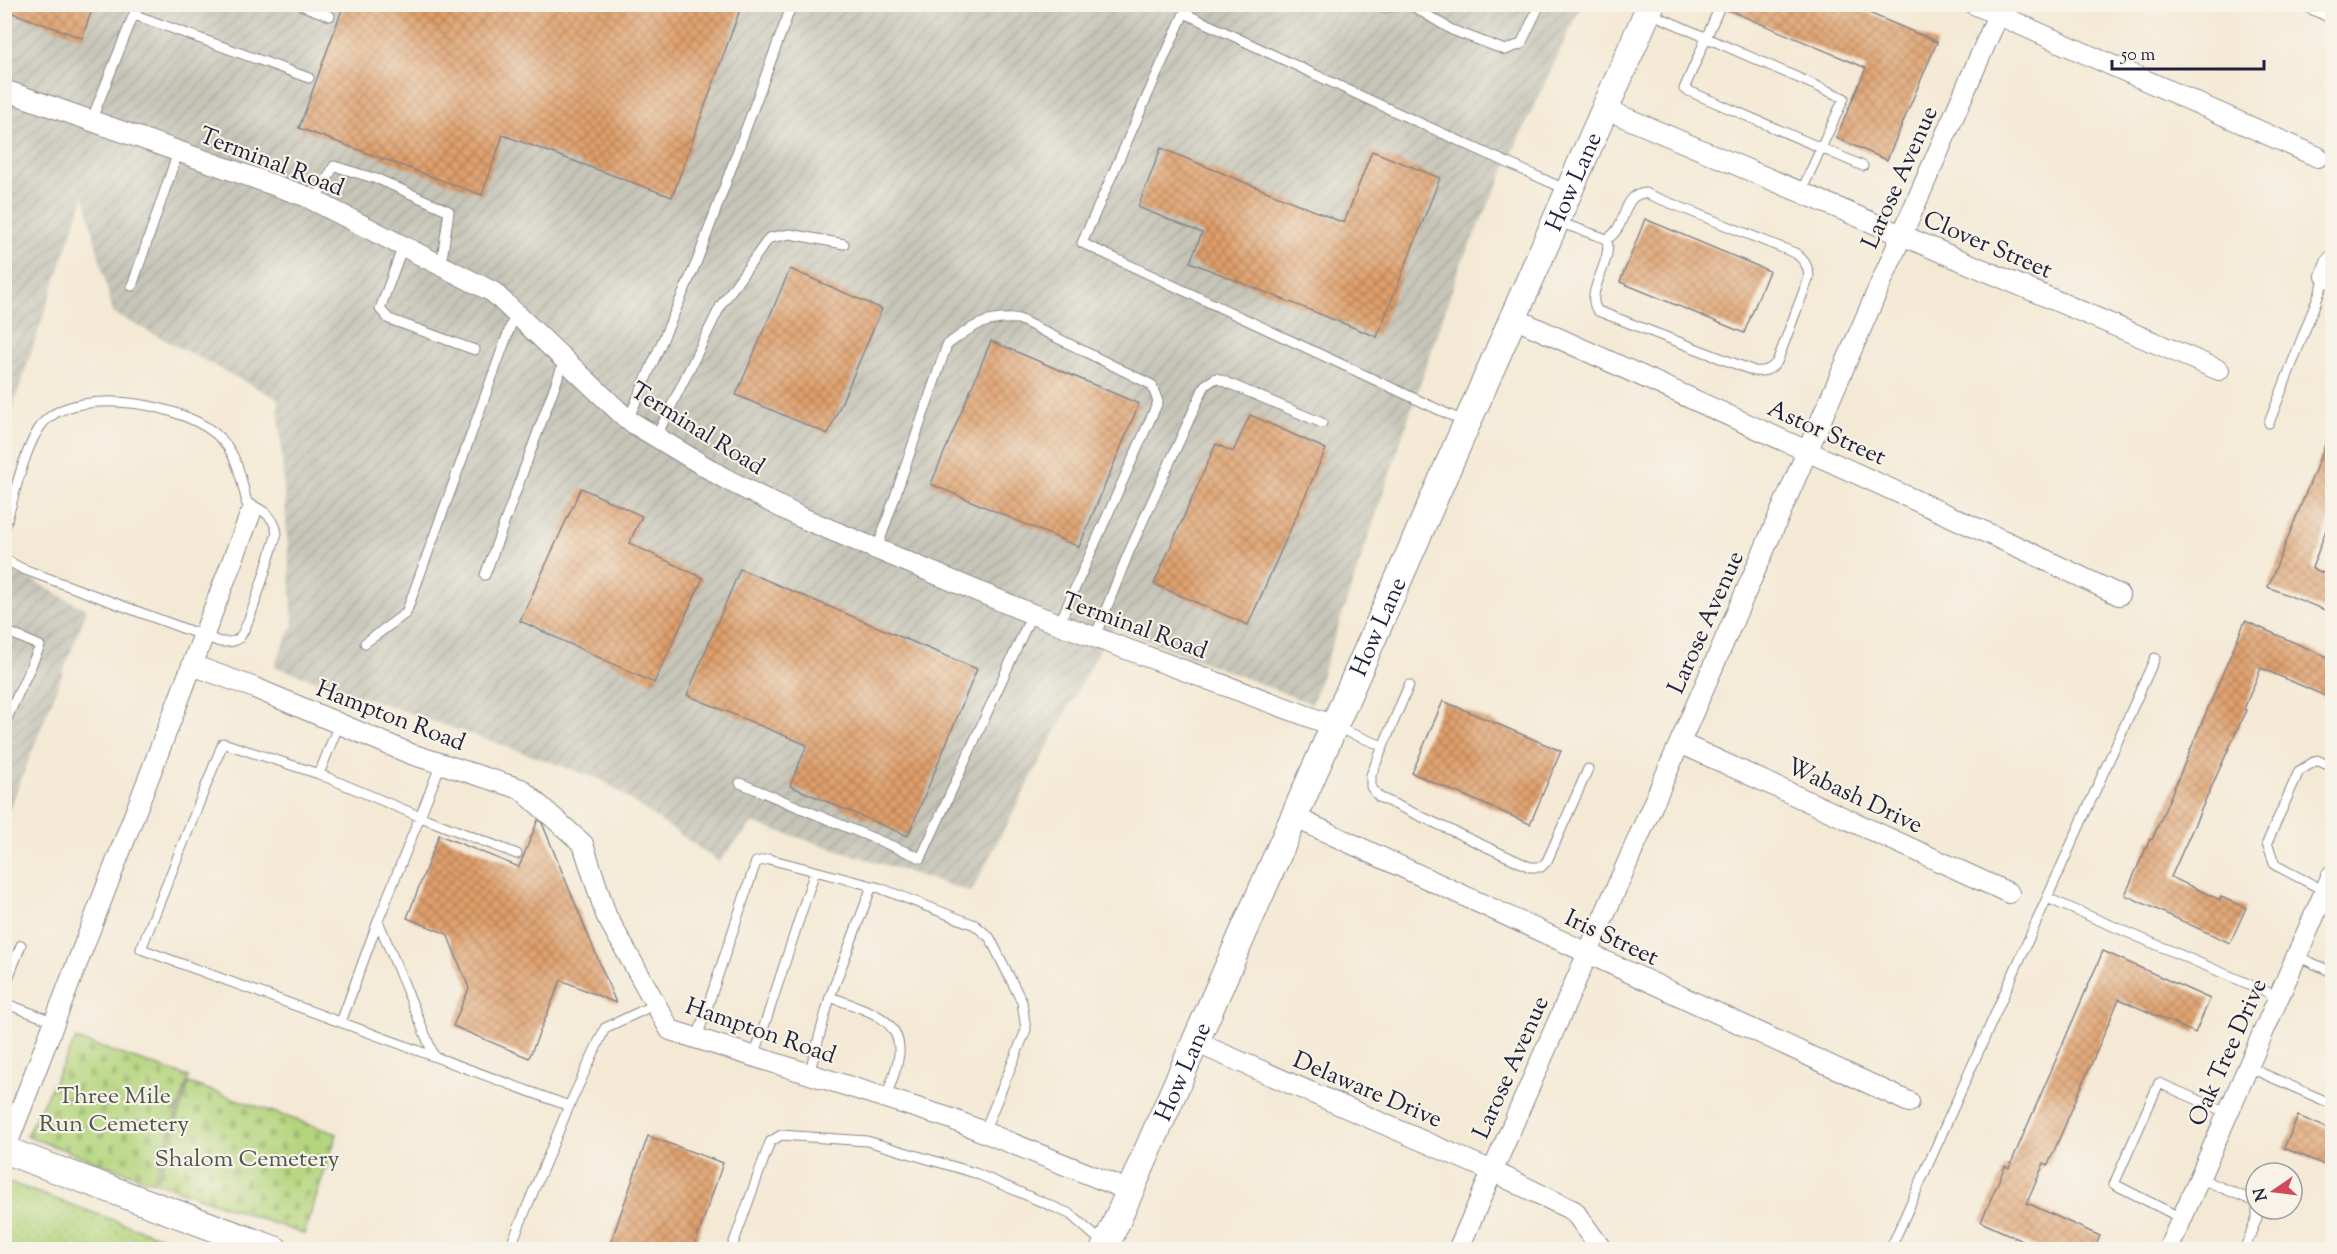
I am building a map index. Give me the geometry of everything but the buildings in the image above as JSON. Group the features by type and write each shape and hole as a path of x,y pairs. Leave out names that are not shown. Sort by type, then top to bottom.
{"main road":[{"name":"How Lane","path":"1108,1248 1130,1191 1195,1042 1649,8"},
{"path":"5,1150 266,1248"}],"street":[{"path":"1974,4 2318,157"},
{"name":"Larose Avenue","path":"1458,1250 1998,15"},
{"name":"Terminal Road","path":"4,90 315,201 493,292 628,420 724,478 800,517 1032,614 1334,726"},
{"name":"Clover Street","path":"1605,109 2219,370"},
{"name":"Astor Street","path":"1514,318 2119,595"},
{"path":"5,1150 204,635 248,509"},
{"name":"Hampton Road","path":"192,665 255,688 411,754 521,789 583,844 606,915 670,1030 949,1118 1130,1191"},
{"name":"Wabash Drive","path":"1680,742 2009,893"},
{"name":"Iris Street","path":"1294,818 1909,1102"},
{"name":"Oak Tree Drive","path":"2168,1250 2329,883"},
{"name":"Delaware Drive","path":"1195,1042 1492,1171 1574,1211 1602,1250"}],"lane":[{"path":"91,121 138,4"},
{"path":"298,4 330,16"},
{"path":"628,420 697,261 792,4"},
{"path":"1380,4 1386,8 1401,4"},
{"path":"1409,4 1452,30 1505,50 1521,44 1540,4"},
{"path":"1721,4 1684,89 1863,166"},
{"path":"2300,4 2332,19"},
{"path":"1649,8 1707,37 1844,98 1801,192"},
{"path":"1467,423 1082,243 1184,13 1569,191"},
{"path":"135,15 309,78"},
{"path":"132,286 178,152"},
{"path":"315,201 334,166 380,180 449,211 441,266"},
{"path":"1556,221 1607,239 1617,234 1630,200 1636,194 1645,193 1795,253 1803,259 1808,268 1809,277 1776,362 1770,369 1762,372 1754,371 1598,311 1593,305 1593,296 1609,250 1607,239"},
{"path":"656,437 721,304 770,238 790,234 844,244"},
{"path":"403,246 380,309 389,319 475,350"},
{"path":"2269,423 2330,272"},
{"path":"365,643 406,613 515,314"},
{"path":"878,549 947,345 973,326 998,318 1019,319 1152,385 1158,402 1059,624"},
{"path":"485,575 564,361"},
{"path":"1095,637 1128,554 1205,385 1216,378 1322,423"},
{"path":"4,531 31,443 43,424 54,413 76,404 131,402 168,411 199,423 220,437 233,455 248,509 271,517 275,522 277,533 240,638 233,642 220,642 23,569 4,559"},
{"path":"740,783 921,858 1032,614"},
{"path":"4,630 40,646 4,725"},
{"path":"1890,1250 2046,897 2155,658"},
{"path":"1408,685 1371,775 1371,787 1379,797 1530,867 1541,867 1547,861 1588,769"},
{"path":"319,774 339,724"},
{"path":"1334,726 1383,747"},
{"path":"517,854 319,774 224,743 141,949 568,1106"},
{"path":"2329,883 2275,865 2267,843 2299,771 2317,760 2332,766"},
{"path":"341,1022 378,921 441,764"},
{"path":"697,1038 756,862 768,859 872,886 975,925 990,938 1022,1002 1026,1030 984,1132"},
{"path":"754,1057 815,871"},
{"path":"809,1074 830,997 872,886"},
{"path":"2046,897 2279,996"},
{"path":"378,921 434,1056"},
{"path":"4,989 21,945"},
{"path":"2297,956 2332,972"},
{"path":"830,997 882,1017 898,1036 899,1056 886,1098"},
{"path":"4,1003 55,1022"},
{"path":"508,1250 568,1106 604,1028 656,1004"},
{"path":"2248,1067 2332,1104"},
{"path":"2181,1218 2114,1184 2159,1083 2228,1113"},
{"path":"731,1250 770,1142 781,1135 867,1141 975,1173 1070,1214 1108,1248"},
{"path":"2199,1178 2244,1197"},
{"path":"2244,1250 2257,1221"}],"shaded area":[{"path":"5,5 1581,5 1460,266 1312,704 1113,627 971,892 752,823 719,862 602,780 274,666 293,625 278,399 113,313 84,196 5,430"},
{"path":"5,565 87,610 5,821"}],"green space":[{"name":"Three Mile Run Cemetery","path":"76,1039 189,1077 153,1182 26,1136"},
{"name":"Shalom Cemetery","path":"189,1083 337,1134 304,1234 156,1182"},
{"path":"5,1181 194,1249 5,1249"}]}
